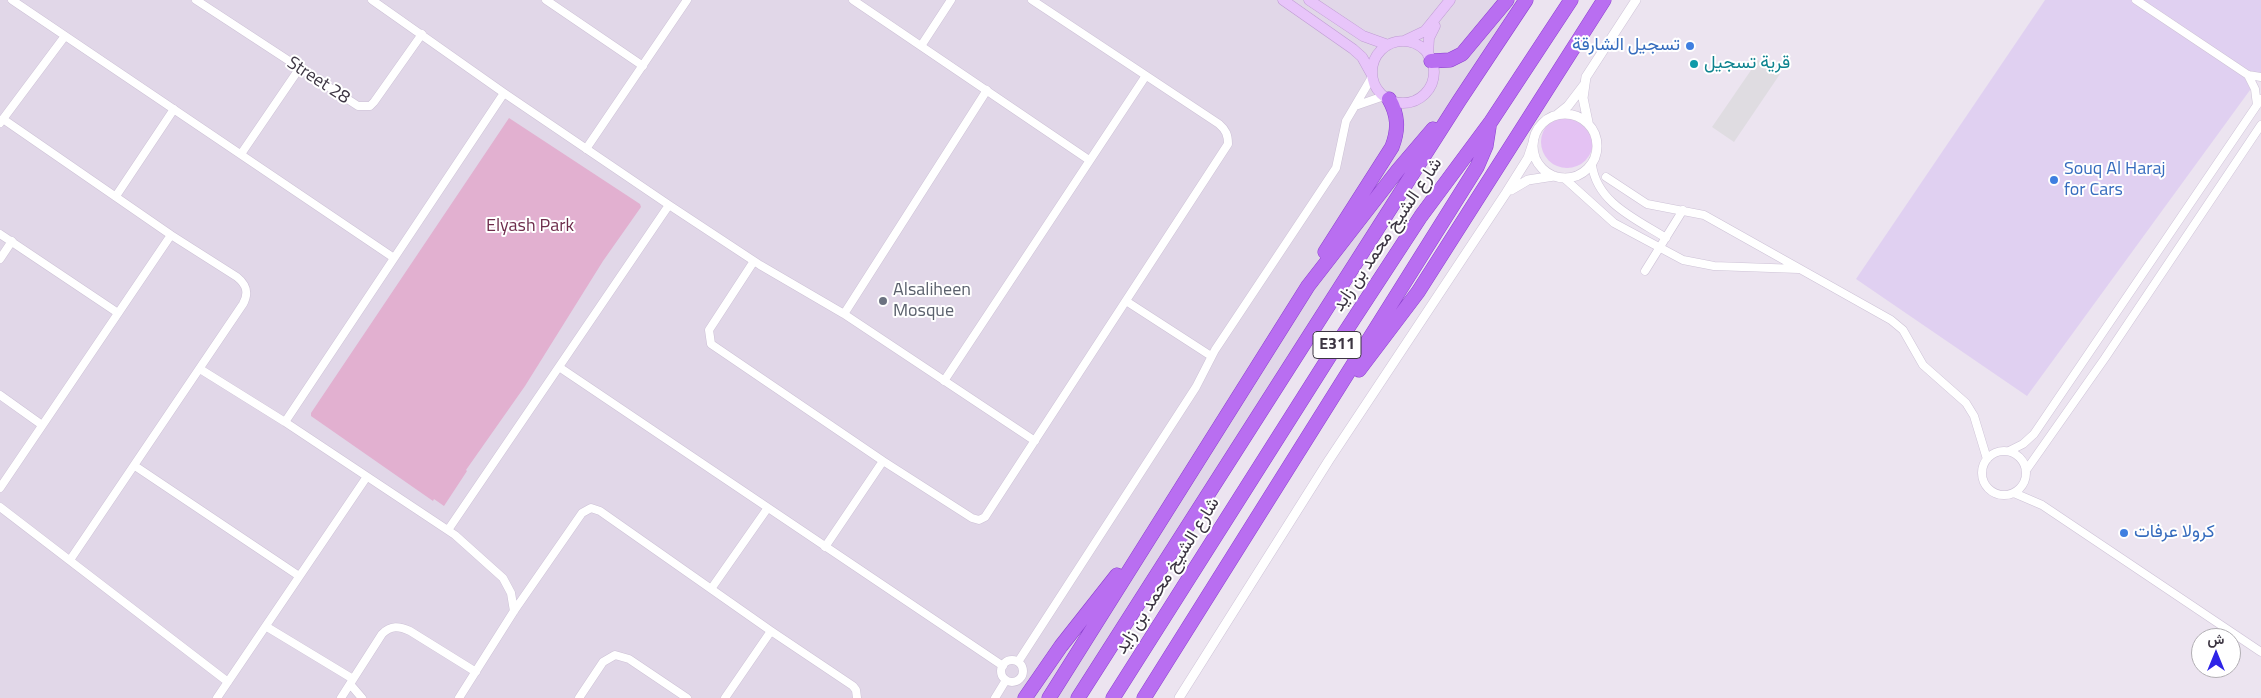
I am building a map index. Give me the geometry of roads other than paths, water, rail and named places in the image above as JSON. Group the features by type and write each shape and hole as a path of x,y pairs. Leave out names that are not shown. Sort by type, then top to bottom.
{"highway":[{"path":"1430,58 1450,60 1462,54 1507,0"},
{"name":"شارع الشيخ محمد بن زايد","path":"1078,698 1459,101 1526,0"},
{"name":"شارع الشيخ محمد بن زايد","path":"1113,698 1400,248 1490,123 1571,0"},
{"path":"1332,401 1368,359 1418,292 1604,0"},
{"path":"1048,698 1096,625 1137,555 1308,286 1333,238 1392,147 1397,128 1395,113 1386,98"},
{"path":"1308,286 1398,170 1459,101"},
{"path":"1144,698 1477,167 1486,146 1490,123"},
{"path":"1025,698 1097,600 1137,555"},
{"path":"1149,698 1164,667"}],"main road":[{"path":"1283,0 1362,57 1376,88 1386,98 1407,102 1423,94 1432,79 1430,35 1450,0"},
{"path":"1310,0 1363,36 1388,45"},
{"path":"1372,76 1374,61 1382,49 1422,33 1442,12"},
{"path":"1404,41 1422,48 1430,58"}],"street":[{"path":"12,0 394,258"},
{"name":"Street 28","path":"196,0 352,104 364,107 370,106 374,102 422,34"},
{"path":"372,0 504,93 669,205 754,261 844,314 1035,441"},
{"path":"546,0 558,4 643,66"},
{"path":"586,149 686,0"},
{"path":"854,0 1090,160"},
{"path":"921,46 951,0"},
{"path":"1179,698 1329,460 1506,193 1528,158 1535,133 1548,118 1558,114 1577,96 1590,70 1636,0"},
{"path":"2136,0 2248,75 2261,77"},
{"path":"754,261 709,330 711,344 882,461 972,518 979,520 985,516 1228,144 1228,136 1220,124 1145,77 1035,1"},
{"path":"65,36 1,121 236,277 243,282 247,289 247,297 243,304 200,370 70,560"},
{"path":"241,154 299,69"},
{"path":"1987,458 1999,451 2009,450 2023,444 2034,434 2259,102 2248,75"},
{"path":"1018,662 1196,387 1211,356 1336,168 1346,121 1372,76"},
{"path":"944,381 1145,77"},
{"path":"1533,143 1538,163 1545,171 1554,176 1564,178 1575,177 1592,165 1597,154 1598,143 1588,122 1584,104 1584,85"},
{"path":"844,314 987,90"},
{"path":"285,422 504,93"},
{"path":"1356,105 1386,98"},
{"path":"116,196 174,109"},
{"path":"1558,114 1579,116 1588,122"},
{"path":"2014,493 2024,484 2027,469 2111,349 2261,126"},
{"path":"1592,165 1595,180 1603,194 1632,218 1666,238"},
{"path":"1506,193 1528,180 1554,176"},
{"path":"1606,177 1647,204 1704,215 1898,325 1923,365 1960,396 1970,409 1987,458 1982,472 1987,486 1999,494 2014,493 2042,505 2261,652"},
{"path":"1564,178 1603,215 1625,230 1683,260 1704,265 1801,269"},
{"path":"448,530 669,205"},
{"path":"1645,271 1683,210"},
{"path":"0,234 118,313"},
{"path":"0,488 171,235"},
{"path":"0,258 12,241"},
{"path":"1126,301 1211,356"},
{"path":"559,367 767,509 1003,666"},
{"path":"200,370 285,422 366,478 448,530 503,578 511,593 514,611"},
{"path":"0,396 42,425"},
{"path":"2009,450 2023,459 2027,469"},
{"path":"826,547 882,461"},
{"path":"135,466 299,576"},
{"path":"217,698 366,478"},
{"path":"0,508 228,682"},
{"path":"459,698 514,611 582,513 591,508 600,511 853,686 856,690 857,698"},
{"path":"711,589 767,509"},
{"path":"267,626 352,682 362,698"},
{"path":"341,698 382,634 387,629 395,627 410,631 476,672"},
{"path":"725,698 771,631"},
{"path":"579,698 603,662 608,657 615,655 629,659 687,698"},
{"path":"1008,661 1018,662 1023,669 1022,677 1014,682 1006,680 1002,674 1003,666 1008,661"},
{"path":"995,698 1006,680"}],"place":[{"name":"تسجيل الشارقة","path":"1690,46"},
{"name":"قرية تسجيل","path":"1694,64"},
{"name":"Souq Al Haraj for Cars","path":"2054,180"},
{"name":"Alsaliheen Mosque","path":"883,301"},
{"name":"كرولا عرفات","path":"2124,533"}],"park label":[{"name":"Elyash Park","path":"530,227"}]}
